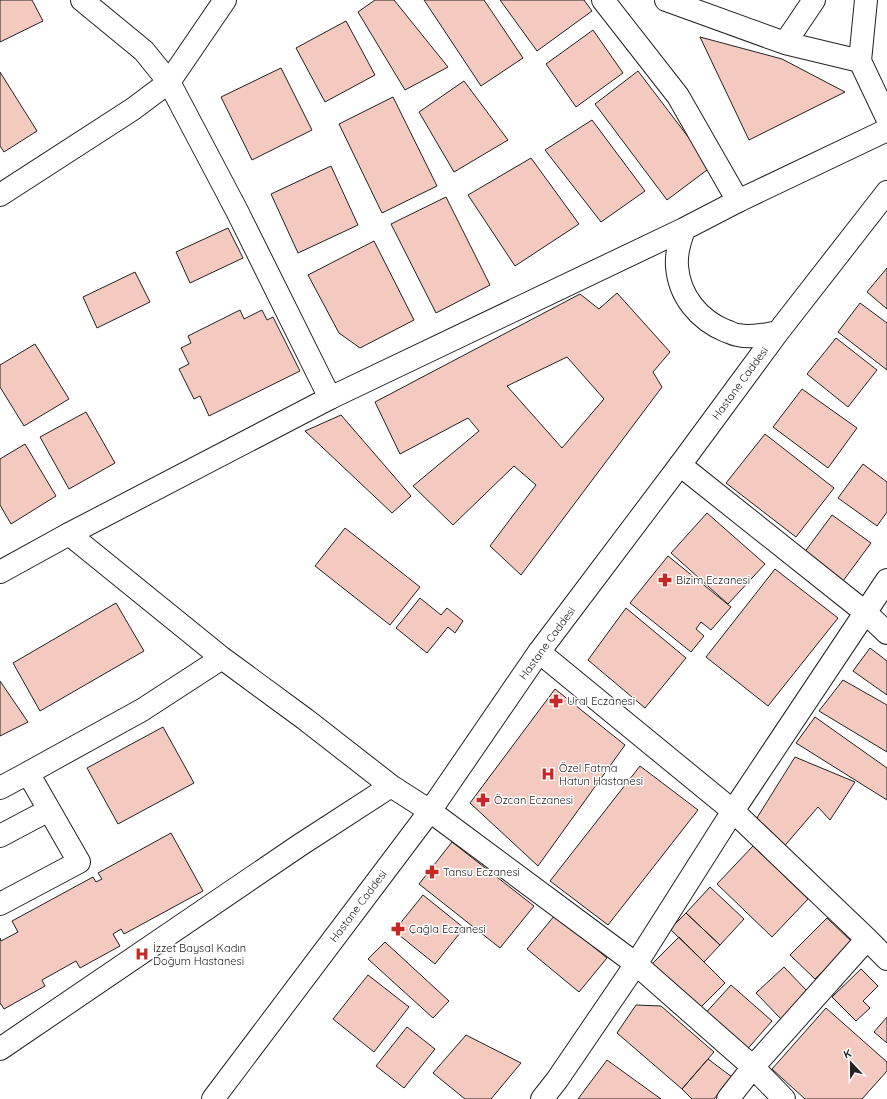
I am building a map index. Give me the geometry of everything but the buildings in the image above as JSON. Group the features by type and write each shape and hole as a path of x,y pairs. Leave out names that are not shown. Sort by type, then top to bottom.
{"street":[{"path":"82,0 144,51 169,82 237,211 330,398"},
{"path":"0,195 133,109 169,82 225,0"},
{"path":"603,0 678,96 738,201"},
{"path":"666,0 785,43 860,61"},
{"path":"785,43 814,0"},
{"path":"866,0 860,61 887,118"},
{"path":"0,572 69,534 330,398 887,130"},
{"name":"Hastane Caddesi","path":"213,1099 430,811 539,652 778,332 887,192"},
{"path":"684,229 678,247 677,265 680,282 689,302 703,318 716,327 738,335 757,336 778,332"},
{"path":"680,465 866,613 887,633"},
{"path":"69,534 222,658 391,786 430,811 636,964 753,1068 784,1099"},
{"path":"542,1099 557,1080 636,964 733,811 887,580"},
{"path":"539,652 733,811 887,959"},
{"path":"0,788 142,710 222,658"},
{"path":"0,904 79,862 28,773"},
{"path":"0,1049 300,845 391,786"},
{"path":"0,836 49,810"},
{"path":"728,1099 753,1068 867,939"}],"place":[{"name":"Bizim Eczanesi","path":"665,580"},
{"name":"Ural Eczanesi","path":"556,701"},
{"name":"Özel Fatma Hatun Hastanesi","path":"548,774"},
{"name":"Özcan Eczanesi","path":"483,800"},
{"name":"Tansu Eczanesi","path":"432,872"},
{"name":"Çağla Eczanesi","path":"398,929"},
{"name":"İzzet Baysal Kadın Doğum Hastanesi","path":"142,954"}]}
